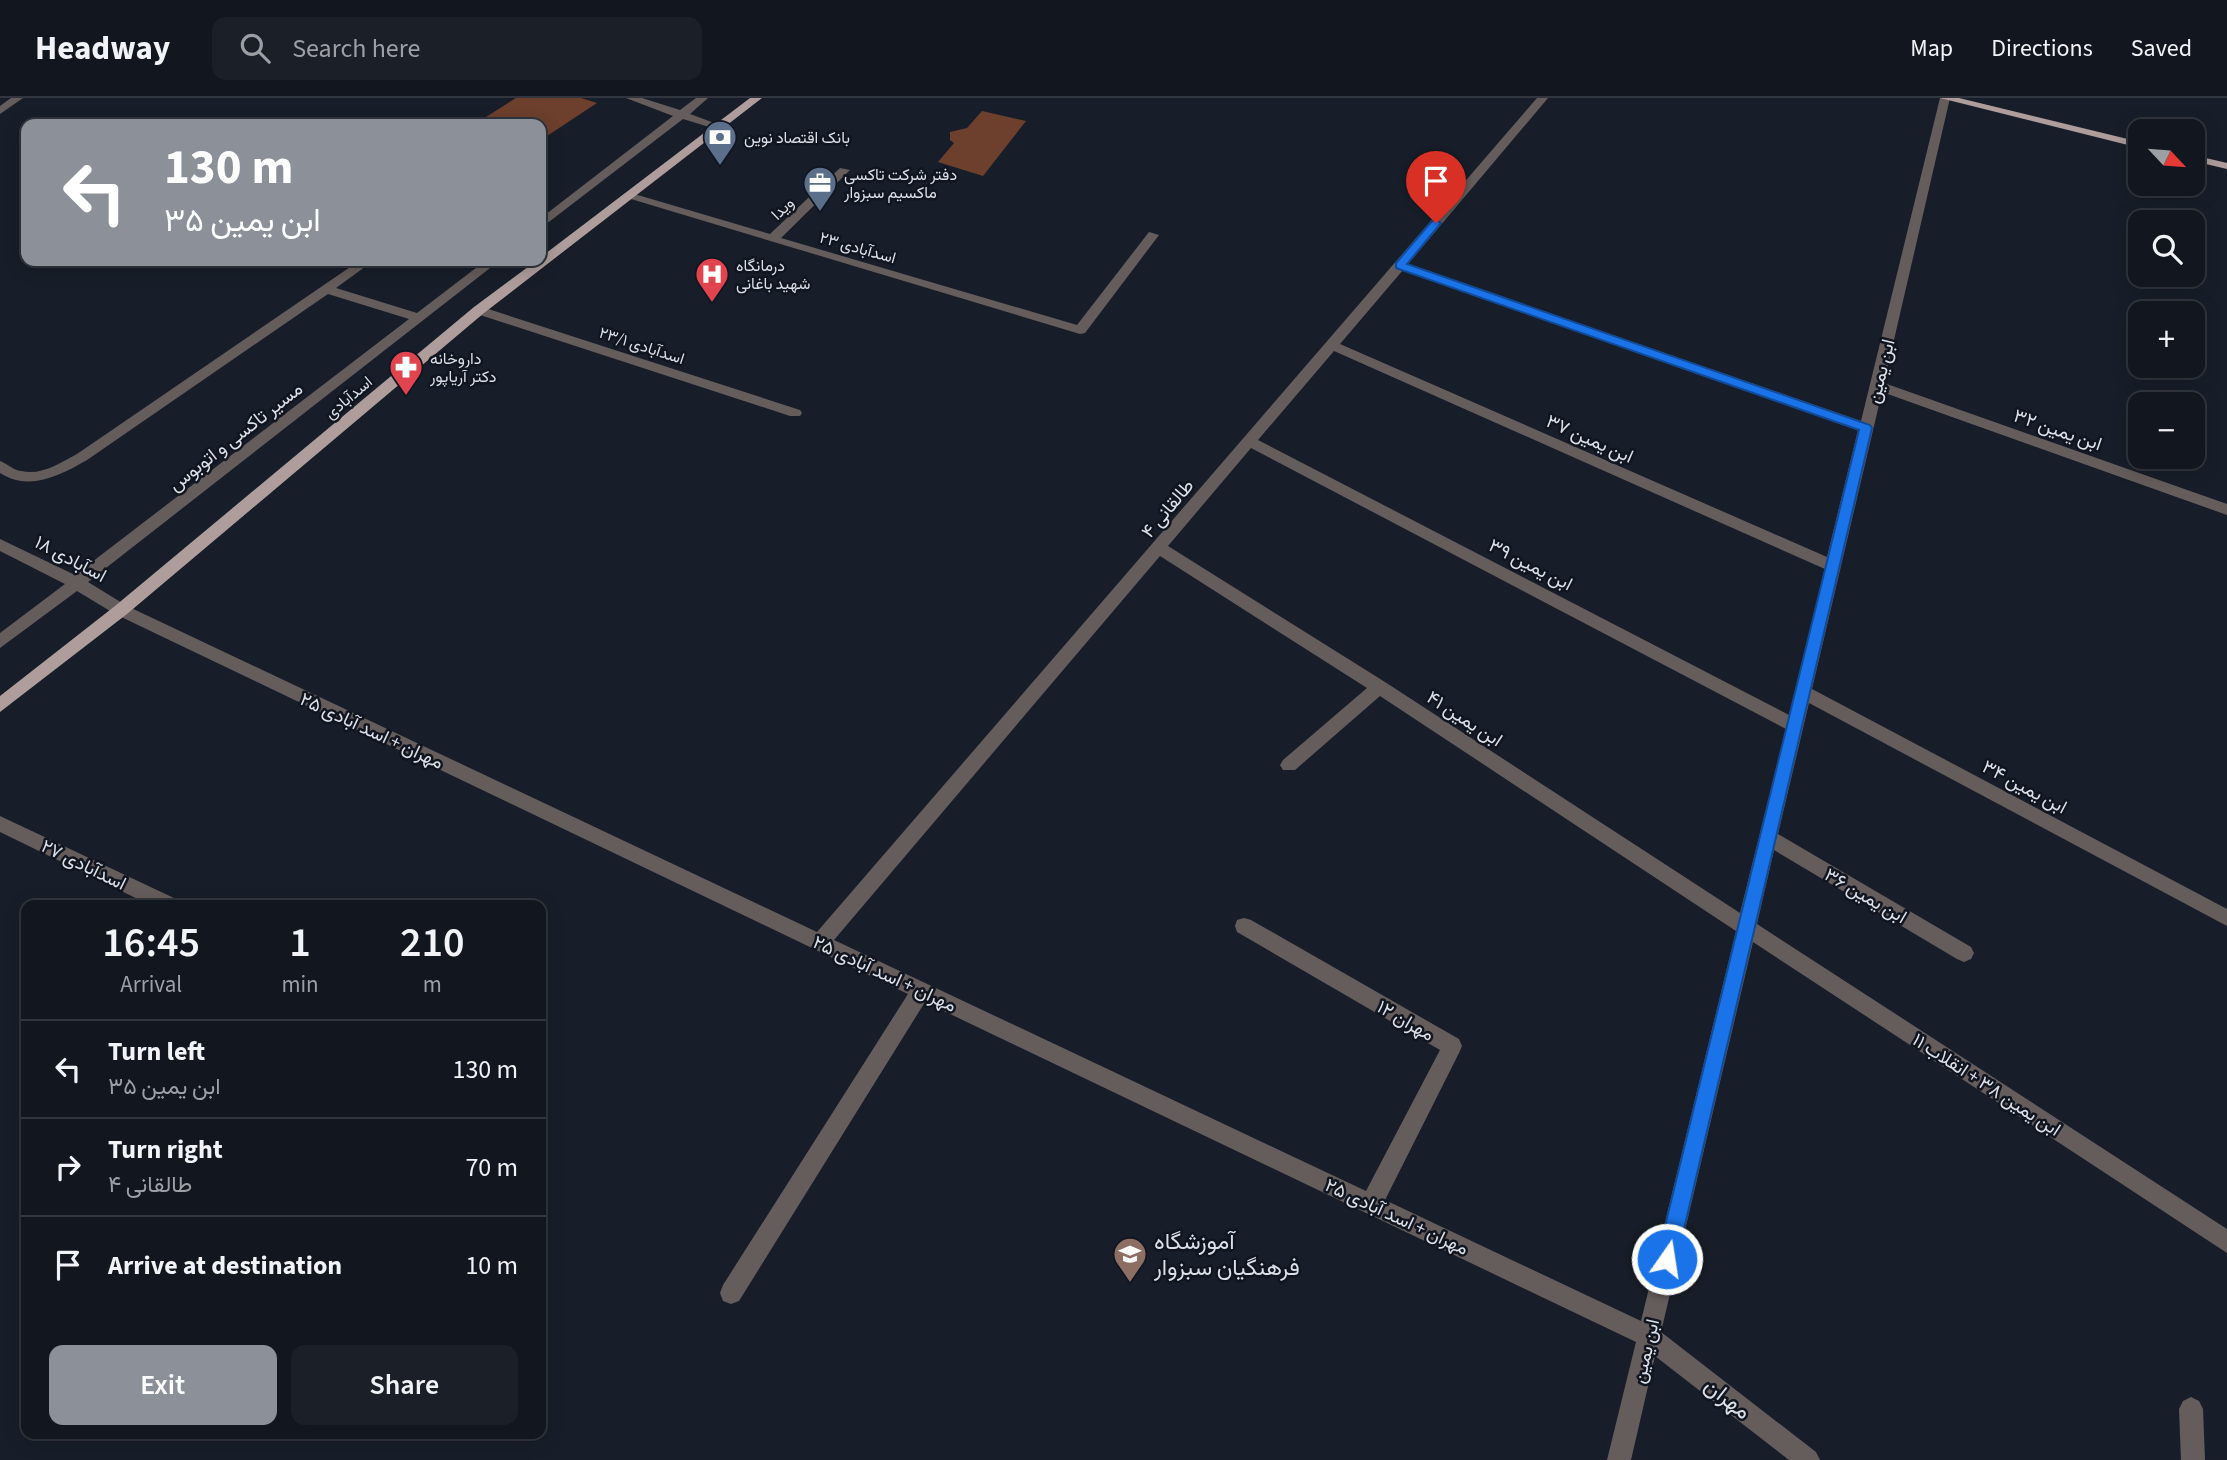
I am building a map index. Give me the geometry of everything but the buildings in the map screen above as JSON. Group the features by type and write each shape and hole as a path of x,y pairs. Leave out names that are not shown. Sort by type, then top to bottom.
{"main road":[{"name":"اسدآبادی","path":"546,258 757,98"},
{"path":"1945,98 2128,142"},
{"path":"2205,161 2227,166"},
{"name":"اسدآبادی","path":"0,705 121,610 479,310 536,266"}],"street":[{"path":"0,111 18,98"},
{"path":"631,98 719,127"},
{"path":"546,220 703,98"},
{"name":"طالقانی ۴","path":"820,943 1543,98"},
{"name":"ابن یمین","path":"1619,1460 1945,98"},
{"name":"ویدا","path":"772,239 844,170"},
{"name":"اسدآبادی ۲۳","path":"626,196 1080,330 1153,235"},
{"path":"1400,265 1866,428"},
{"path":"0,466 8,472 30,479 64,467 360,266"},
{"name":"مسیر تاکسی و اتوبوس","path":"0,642 487,266"},
{"path":"327,289 419,318"},
{"name":"اسدآبادی ۲۳/۱","path":"479,310 795,413"},
{"name":"ابن یمین ۳۷","path":"1332,345 1833,566"},
{"name":"ابن یمین ۳۲","path":"1876,386 2227,510"},
{"name":"ابن یمین ۳۹","path":"1249,441 1794,724"},
{"name":"اسآبادی ۱۸","path":"0,544 77,583 121,610"},
{"name":"ابن یمین ۴۱","path":"1159,548 1747,926"},
{"name":"مهران + اسد آبادی ۲۵","path":"121,610 1648,1336"},
{"path":"1289,765 1379,687"},
{"name":"ابن یمین ۳۴","path":"1803,692 2227,918"},
{"name":"اسدآبادی ۲۷","path":"0,824 159,900"},
{"name":"ابن یمین ۳۶","path":"1767,837 1964,953"},
{"name":"مهران ۱۲","path":"1244,926 1452,1046 1371,1204"},
{"name":"ابن یمین ۳۸ + انقلاب ۱۱","path":"1747,926 2227,1242"},
{"path":"731,1293 921,990"},
{"name":"مهران","path":"1648,1336 1808,1460"},
{"path":"2191,1409 2193,1460"}],"place":[{"name":"بانک اقتصاد نوین","path":"720,167"},
{"name":"دفتر شرکت تاکسی ماکسیم سبزوار","path":"820,213"},
{"name":"درمانگاه شهید باغانی","path":"712,304"},
{"name":"داروخانه دکتر آریاپور","path":"406,397"},
{"name":"آموزشگاه فرهنگیان سبزوار","path":"1130,1284"}],"route":[{"path":"1436,223 1400,265 1866,428 1667,1259"}]}
